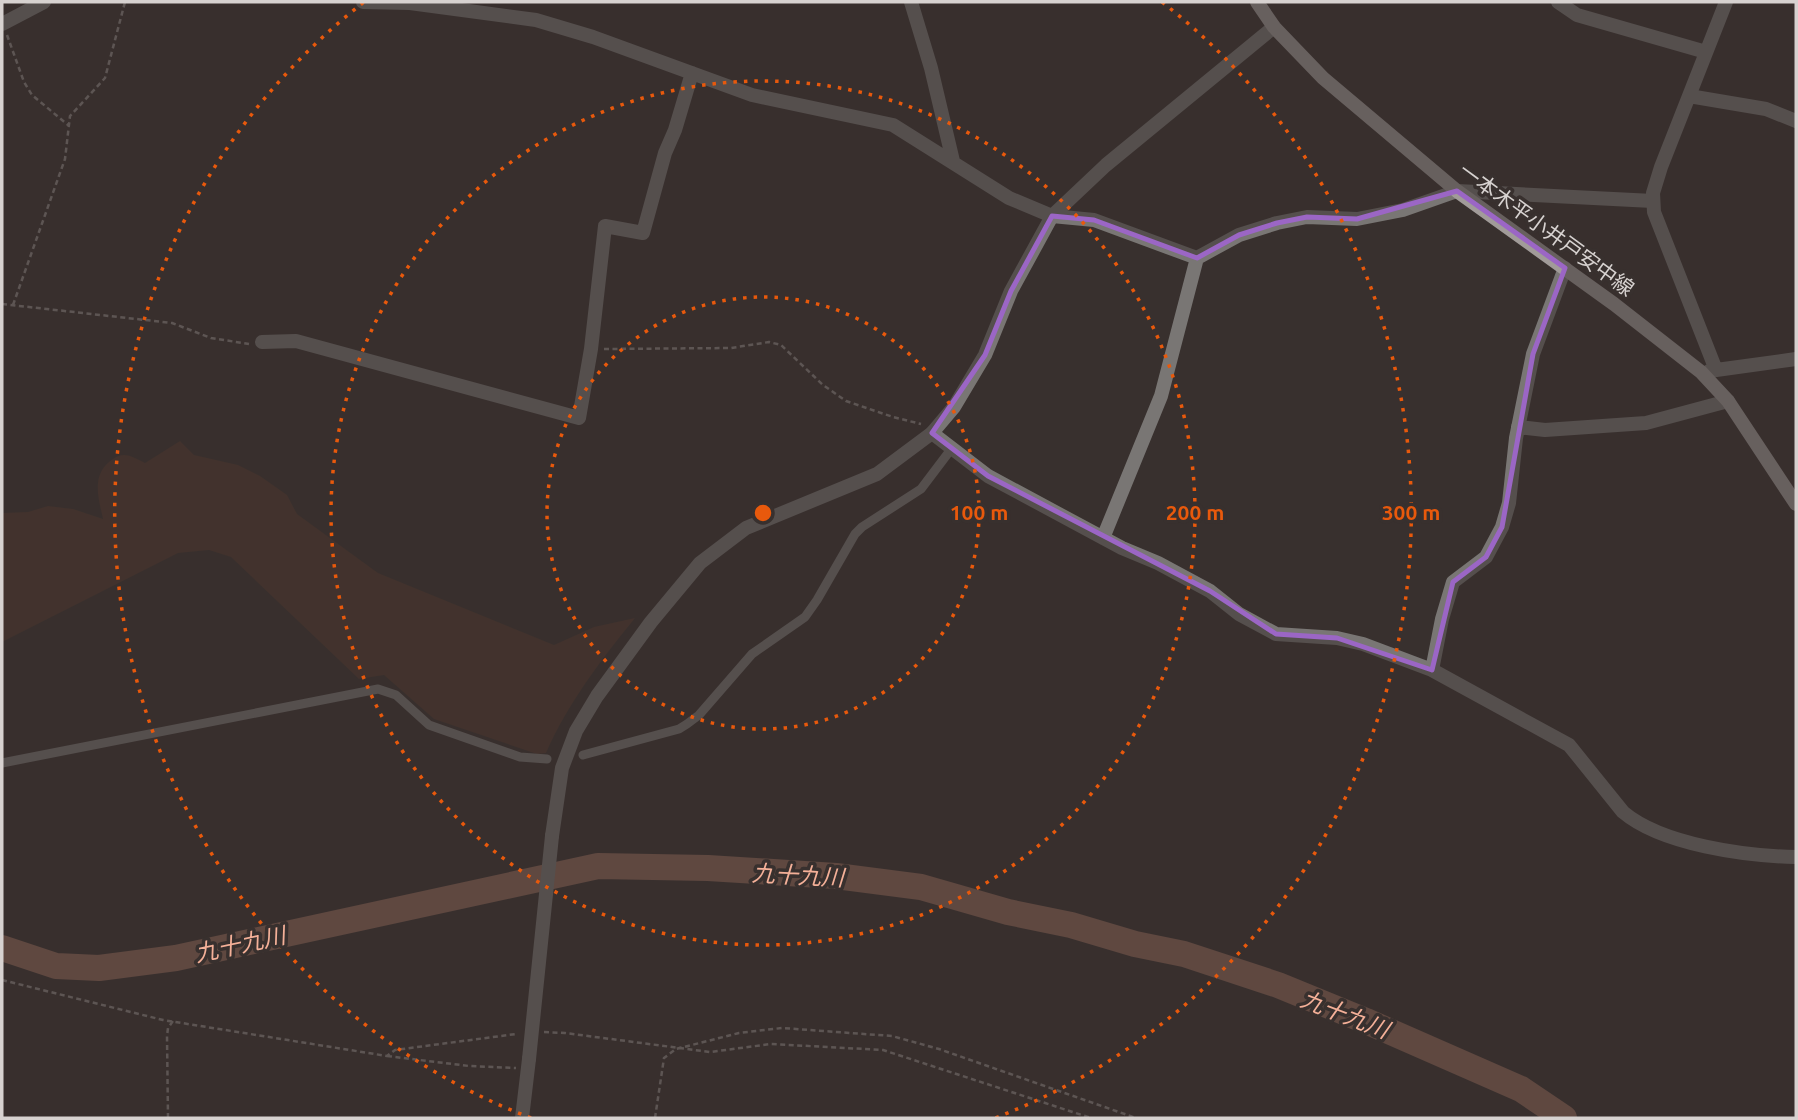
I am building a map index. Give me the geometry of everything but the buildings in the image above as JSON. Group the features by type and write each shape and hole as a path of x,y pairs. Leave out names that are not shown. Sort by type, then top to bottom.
{"main road":[{"name":"一本木平小井戸安中線","path":"1256,2 1274,27 1323,78 1457,191 1709,371 1796,504"}],"street":[{"path":"2,24 44,2"},
{"path":"363,2 410,3 536,20 593,37 752,96 893,125 1009,198 1052,216 1094,220 1197,258"},
{"path":"911,2 931,68 953,161"},
{"path":"1558,2 1577,15 1706,52"},
{"path":"1726,2 1661,167 1653,201 1709,371 1796,359"},
{"path":"522,1118 523,1064 562,768 576,731 597,696 651,622 700,564 747,528 877,474 932,433 954,407 985,355 1011,290 1052,216 1106,165 1274,27"},
{"path":"262,342 296,341 579,418 591,349 605,226 642,233 692,73"},
{"path":"1689,96 1766,109 1796,121"},
{"path":"1103,538 1161,396 1197,258 1240,235 1277,223 1307,217 1357,219 1403,210 1457,191 1653,201"},
{"path":"1432,670 1442,619 1453,582 1486,557 1502,527 1509,503 1518,427 1533,354 1565,268"},
{"path":"1518,427 1545,430 1646,423 1728,401"},
{"path":"932,433 988,476 1103,538 1210,591 1239,614 1276,634 1337,638 1432,670 1569,745 1623,812 1665,836 1713,848 1796,857"}],"lane":[{"path":"583,755 679,729 693,720 752,654 805,617 855,534 921,489 952,448"},
{"path":"2,763 378,690 396,695 429,725 520,757 547,759"}],"path":[{"path":"13,305 65,159 70,116 104,78 125,2"},
{"path":"2,24 28,89 68,125"},
{"path":"2,304 172,323 211,338 250,344 262,342"},
{"path":"591,349 731,348 769,342 781,345 823,385 846,401 893,417 918,421 932,433"},
{"path":"2,980 173,1021 387,1056 469,1066 523,1064"},
{"path":"168,1118 167,1036 173,1021"},
{"path":"655,1118 664,1058 676,1049 739,1033 782,1028 892,1036 939,1049 1136,1118"},
{"path":"544,1032 710,1052 771,1044 883,1050 1091,1118"},
{"path":"387,1056 395,1050 522,1034"}],"highlighted area":[{"path":"1457,191 1565,268 1533,354 1502,527 1486,557 1453,582 1432,670 1337,638 1276,634 1210,591 988,476 932,433 985,355 1011,291 1052,216 1094,220 1197,258 1239,235 1277,223 1307,217 1357,219"}],"shaded area":[{"path":"180,441 194,455 238,465 260,476 287,495 297,514 378,573 554,645 594,627 635,618 575,699 546,753 537,754 434,719 384,675 359,679 231,557 209,550 178,553 2,642 2,513 28,512 48,506 73,509 103,519 98,482 103,468 116,457 124,455 145,463"}],"waterway":[{"name":"九十九川","path":"2,948 56,966 99,968 176,958 598,866 708,868 836,876 921,887 1008,912 1184,954 1278,985 1521,1089 1564,1118"}]}
